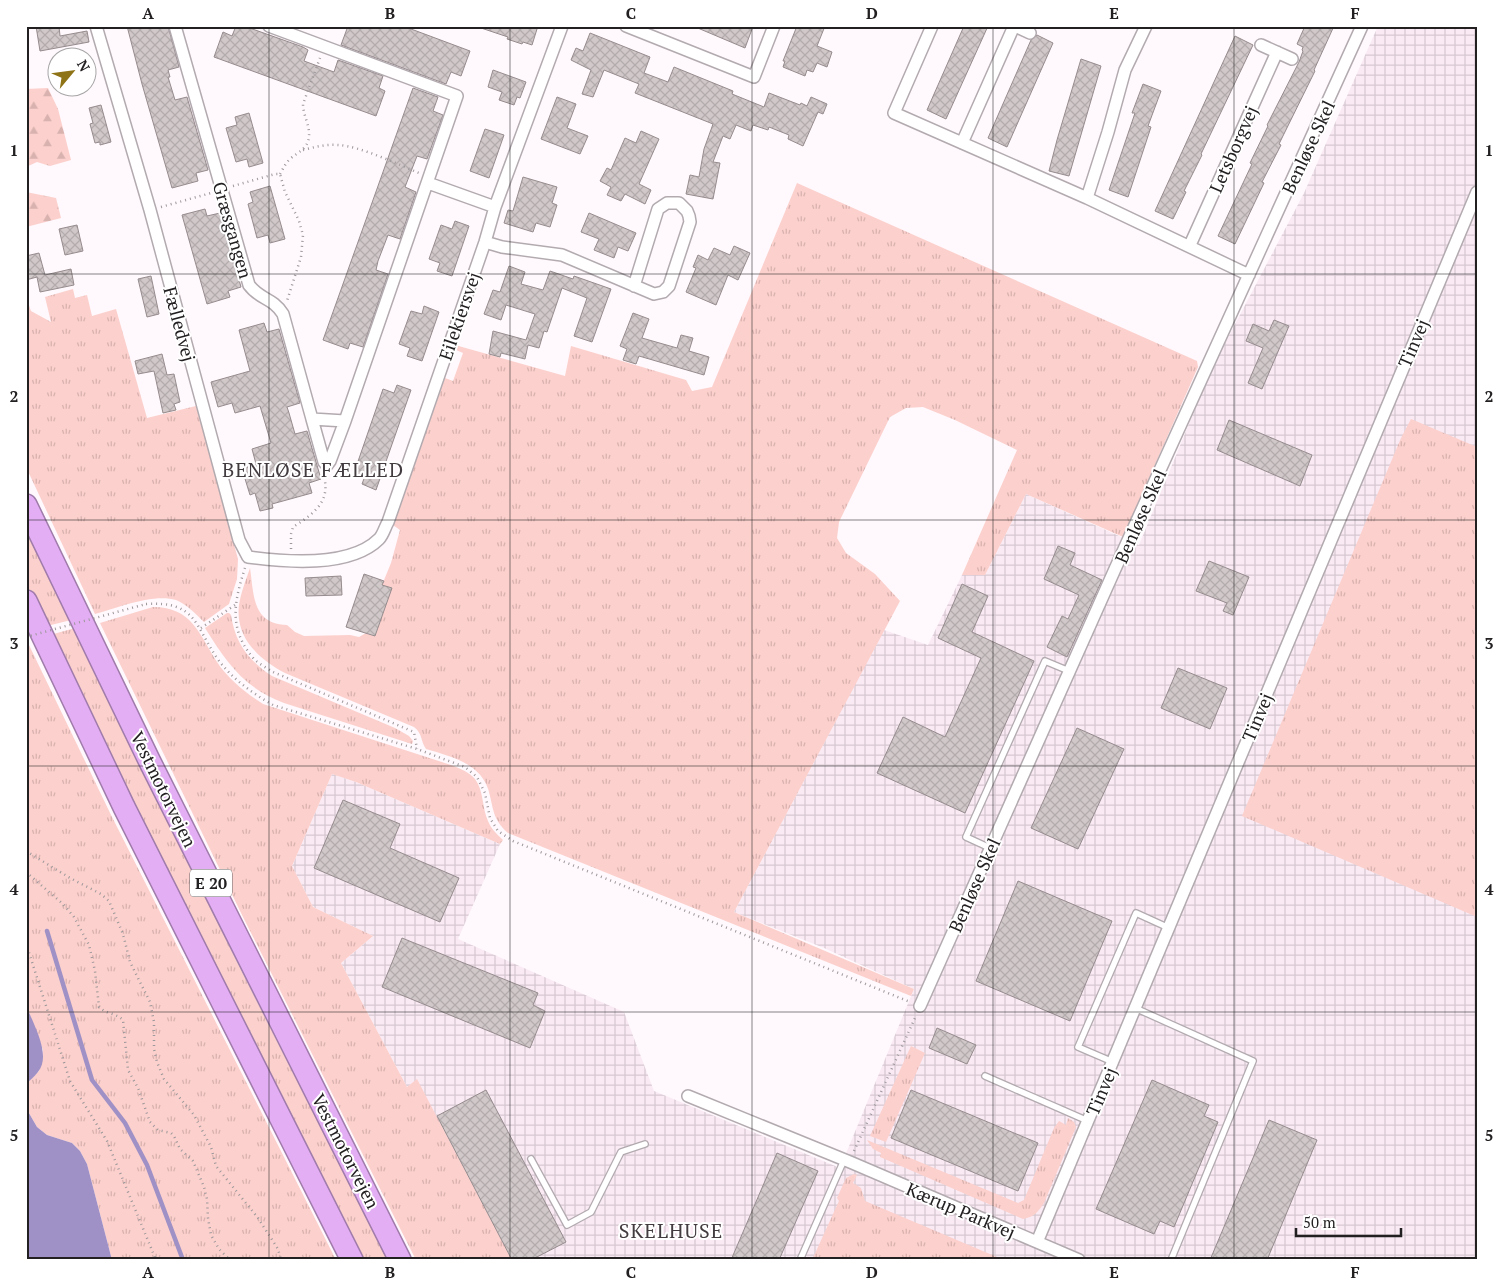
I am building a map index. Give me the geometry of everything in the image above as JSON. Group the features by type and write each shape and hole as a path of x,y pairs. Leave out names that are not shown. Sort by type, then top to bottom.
{"highway":[{"name":"Vestmotorvejen","path":"26,505 148,760 400,1260"},
{"name":"E 20","path":"26,601 124,807 352,1260"}],"street":[{"name":"Fælledvej","path":"96,26 150,210 239,540 248,557"},
{"name":"Græsgangen","path":"175,26 249,285 259,296 273,302 281,310"},
{"path":"269,26 457,96 345,420 327,465 324,462 281,310"},
{"name":"Eilekiersvej","path":"292,560 346,558 365,550 380,538 388,522 485,242 495,207 562,26"},
{"path":"626,26 754,77 774,26"},
{"path":"932,26 894,113 1190,245 1249,275"},
{"path":"962,144 1014,26 1030,33"},
{"path":"1087,198 1125,70 1146,26"},
{"name":"Benløse Skel","path":"920,1006 1362,26"},
{"path":"1261,45 1292,59"},
{"name":"Letsborgvej","path":"1190,245 1277,52"},
{"path":"429,180 495,207"},
{"name":"Tinvej","path":"1037,1242 1477,192"},
{"path":"485,242 502,247 562,255 634,286 658,294 669,286 690,222 687,211 679,203 667,203 658,209 634,286"},
{"path":"312,419 345,420"},
{"path":"248,557 268,560 292,560"},
{"name":"Kærup Parkvej","path":"688,1096 847,1161 1078,1260"}],"lane":[{"path":"990,848 966,837 1046,660 1070,672"},
{"path":"1113,1062 1078,1047 1136,913 1169,928"},
{"path":"1135,1008 1253,1061 1171,1260"},
{"path":"985,1076 1088,1121"},
{"path":"531,1159 567,1225 590,1212 621,1152 645,1144"},
{"path":"800,1260 847,1161"}],"path":[{"path":"303,150 308,142 309,134 303,104 324,47"},
{"path":"280,174 290,159 303,150 325,145 339,145 356,149 429,180"},
{"path":"150,210 280,174"},
{"path":"280,174 286,192 300,221 303,242 294,284 286,304 281,310"},
{"path":"292,560 291,530 316,510 326,490 324,477 327,465"},
{"path":"248,557 235,604 235,621 241,640 254,660 273,672 414,732 417,749"},
{"path":"26,637 146,604 162,603 176,606 188,613 201,628 217,658 251,693 273,705 417,749 465,767 477,777 485,793 490,818 498,831 513,841 920,1006 847,1161"},
{"path":"201,628 235,604"},
{"path":"26,851 70,878 101,894 109,901 123,934 130,962 150,1002 154,1022 154,1048 164,1079 194,1115 211,1148 216,1166 258,1218 278,1250 281,1260"},
{"path":"26,872 67,908 88,945 95,971 99,1007 103,1011 120,1017 123,1020 128,1070 138,1088 150,1122 158,1130 171,1133 180,1148 193,1161 207,1199 211,1235 219,1249 230,1260"},
{"path":"26,943 70,1081 107,1141 156,1260"}],"shaded area":[{"path":"1378,26 1477,26 1477,1260 512,1260 417,1080 407,1087 341,963 373,936 313,907 292,866 332,774 356,782 500,844 458,939 624,1012 654,1091 840,1168 914,989 824,948 734,912 884,630 928,645 962,575 985,575 1026,494 1139,545 1212,368 1304,193"},
{"path":"26,1005 40,1039 43,1057 42,1065 38,1072 26,1084"},
{"path":"26,1108 37,1127 47,1135 72,1143 80,1151 87,1164 112,1260 26,1259"}],"green space":[{"path":"48,88 48,98 53,98 58,109 71,160 50,166 37,162 26,167 26,89"},
{"path":"797,183 1197,361 1198,367 1123,537 1026,494 985,575 962,575 1017,450 923,407 906,408 890,417 839,522 837,538 846,553 875,574 900,601 734,912 914,989 911,996 508,833 495,816 487,785 474,769 457,759 426,749 419,732 414,727 285,673 275,667 251,646 241,628 239,617 240,600 250,568 254,598 261,614 267,619 287,625 295,632 304,636 350,635 359,637 366,633 375,636 391,589 382,585 391,563 400,530 393,525 445,378 453,381 463,353 454,349 455,345 565,376 571,346 686,380 692,391 712,387"},
{"path":"26,192 56,198 61,218 26,227"},
{"path":"73,289 75,298 87,295 92,316 116,309 147,418 196,406 238,559 237,579 229,604 204,622 183,604 167,598 135,602 95,614 26,467 26,297 31,311 51,322 45,297"},
{"path":"1411,419 1477,447 1477,917 1242,816 1401,438"},
{"path":"26,526 71,620 47,626 26,583"},
{"path":"153,607 166,608 186,617 199,632 226,674 263,704 451,765 470,774 478,784 489,824 503,840 500,844 356,782 332,774 292,866 313,907 373,936 341,963 407,1087 417,1079 512,1260 416,1260 243,917 100,623"},
{"path":"227,613 231,615 236,634 244,650 256,664 272,676 395,728 409,736 413,741 412,744 284,703 258,690 247,682 229,663 205,628"},
{"path":"75,628 236,960 388,1260 361,1260 50,635"},
{"path":"26,643 28,643 112,817 336,1260 112,1260 87,1164 80,1151 72,1143 47,1135 37,1127 26,1108 26,1084 39,1071 43,1050 26,1005"},
{"path":"911,1046 925,1053 886,1142 870,1136"},
{"path":"1068,1118 1074,1122 1076,1127 1044,1203 1035,1214 1023,1219 880,1157 881,1153 873,1149 867,1140 1018,1203 1024,1200 1054,1128 1059,1121 1066,1125"},
{"path":"854,1174 857,1175 853,1183 861,1188 865,1201 1004,1260 812,1260 839,1201 837,1198 846,1178"}],"building":[{"path":"36,26 59,26 60,36 87,31 89,42 48,48 40,51"},
{"path":"127,26 168,26 179,67 168,70 170,77 168,77 175,100 187,97 208,170 196,173 198,181 172,188"},
{"path":"236,26 244,26 303,47 308,50 304,61 334,72 338,60 383,76 379,88 385,91 376,116 214,57 223,32 232,36"},
{"path":"348,26 403,26 470,51 461,76 451,72 446,84 341,45"},
{"path":"482,26 530,26 537,29 532,45 507,39 508,37 481,28"},
{"path":"693,26 744,26 752,29 745,48"},
{"path":"797,26 825,26 817,46 832,52 827,67 817,63 813,72 807,70 805,76 783,67 785,61 783,61"},
{"path":"964,26 988,26 946,119 927,110"},
{"path":"1305,26 1334,26 1235,244 1218,236 1252,164 1250,163 1267,125 1299,62 1303,47 1297,44"},
{"path":"590,33 650,57 644,73 668,82 674,67 733,91 732,94 764,107 769,93 800,105 801,103 807,106 811,97 827,104 823,114 818,112 803,146 788,139 789,135 769,127 768,130 753,125 751,131 736,125 730,139 723,136 713,162 720,163 713,199 686,194 690,175 699,177 704,149 713,124 635,93 639,84 604,70 593,97 582,94 591,70 571,60 576,48 583,51"},
{"path":"1037,35 1053,43 1007,147 988,138 1031,40"},
{"path":"1235,36 1253,45 1201,154 1173,219 1155,211"},
{"path":"1081,59 1101,66 1069,176 1049,171"},
{"path":"493,70 526,82 520,98 517,97 514,105 499,100 502,92 488,87"},
{"path":"1143,84 1161,91 1148,126 1151,127 1128,197 1109,190 1135,113 1132,113"},
{"path":"413,88 438,97 433,111 443,115 427,159 417,156 405,187 416,192 400,239 388,235 378,261 376,270 388,274 363,347 350,343 348,349 323,340"},
{"path":"557,97 576,104 567,128 588,136 580,154 541,139"},
{"path":"101,105 111,142 100,145 100,142 95,143 90,124 93,123 89,108"},
{"path":"249,113 263,163 249,167 247,159 236,162 226,128 237,125 235,117"},
{"path":"485,129 504,135 489,178 470,171"},
{"path":"641,131 659,139 639,184 651,190 645,204 625,194 621,201 607,195 611,187 600,181 607,168 611,170 625,138 636,143"},
{"path":"523,177 557,187 552,203 557,205 550,227 536,223 533,232 504,223 508,210 513,211"},
{"path":"270,186 285,239 270,243 268,235 257,238 248,204 253,202 250,192"},
{"path":"205,209 207,216 220,213 241,287 228,291 230,297 207,304 182,215"},
{"path":"589,213 636,233 628,251 618,247 614,258 594,250 599,239 581,232"},
{"path":"455,221 469,226 452,276 437,271 440,263 429,259 441,225 452,229"},
{"path":"77,225 83,251 65,255 59,229"},
{"path":"734,246 750,253 738,280 728,275 716,305 686,292 696,268 693,267 698,255 708,260 714,248 730,255"},
{"path":"39,253 45,275 71,269 74,285 40,292 37,277 26,280 26,256"},
{"path":"509,266 525,272 521,284 543,290 550,271 573,279 574,276 611,289 592,342 574,336 587,298 562,288 547,332 544,331 539,348 528,345 525,359 501,353 500,357 489,354 493,331 526,340 535,314 506,305 501,320 484,314 493,290 500,292"},
{"path":"151,276 159,314 147,317 138,279"},
{"path":"424,306 439,312 422,361 407,356 410,348 399,344 411,311 422,314"},
{"path":"633,313 649,319 642,338 677,348 681,335 693,338 689,351 709,357 704,375 639,356 636,364 623,360 627,349 620,346"},
{"path":"1274,320 1289,326 1262,389 1248,383 1263,348 1246,341 1253,324 1269,331"},
{"path":"264,323 267,332 279,329 300,403 287,407 295,434 307,431 321,479 309,483 312,493 272,504 273,508 260,511 255,493 250,495 242,469 256,464 252,449 271,443 260,406 235,413 232,403 218,407 211,382 250,371 239,330"},
{"path":"162,354 167,375 174,374 180,402 174,404 176,410 163,413 154,371 138,374 135,361"},
{"path":"397,385 411,390 376,490 362,484 365,476 354,473 383,389 394,393"},
{"path":"1229,420 1312,455 1300,486 1217,450"},
{"path":"1058,546 1075,553 1070,565 1102,580 1067,657 1047,647 1062,616 1068,619 1079,595 1044,579"},
{"path":"1209,561 1249,577 1233,615 1223,611 1227,603 1196,591"},
{"path":"364,574 384,581 382,585 392,588 375,636 346,627"},
{"path":"341,576 342,595 306,596 305,578"},
{"path":"962,584 988,596 972,632 1034,661 965,813 877,773 903,717 945,737 981,658 938,638"},
{"path":"1178,668 1227,688 1210,729 1161,708"},
{"path":"1077,728 1124,749 1078,849 1031,828"},
{"path":"343,800 400,824 390,848 459,878 440,922 314,868"},
{"path":"1018,881 1112,921 1070,1021 976,981"},
{"path":"402,938 538,993 533,1005 545,1011 530,1048 382,987"},
{"path":"937,1028 976,1045 967,1064 929,1048"},
{"path":"1152,1080 1209,1105 1204,1116 1218,1122 1174,1227 1160,1221 1154,1234 1096,1209"},
{"path":"486,1090 566,1242 531,1260 512,1260 437,1116"},
{"path":"911,1090 1038,1143 1018,1191 891,1138"},
{"path":"1269,1120 1317,1140 1267,1260 1210,1260"},
{"path":"777,1153 818,1171 779,1260 731,1260"}],"waterway":[{"path":"47,931 92,1080 125,1123 147,1165 183,1260"}],"district":[{"name":"BENLØSE FÆLLED","path":"313,469"},
{"name":"SKELHUSE","path":"671,1230"}]}
